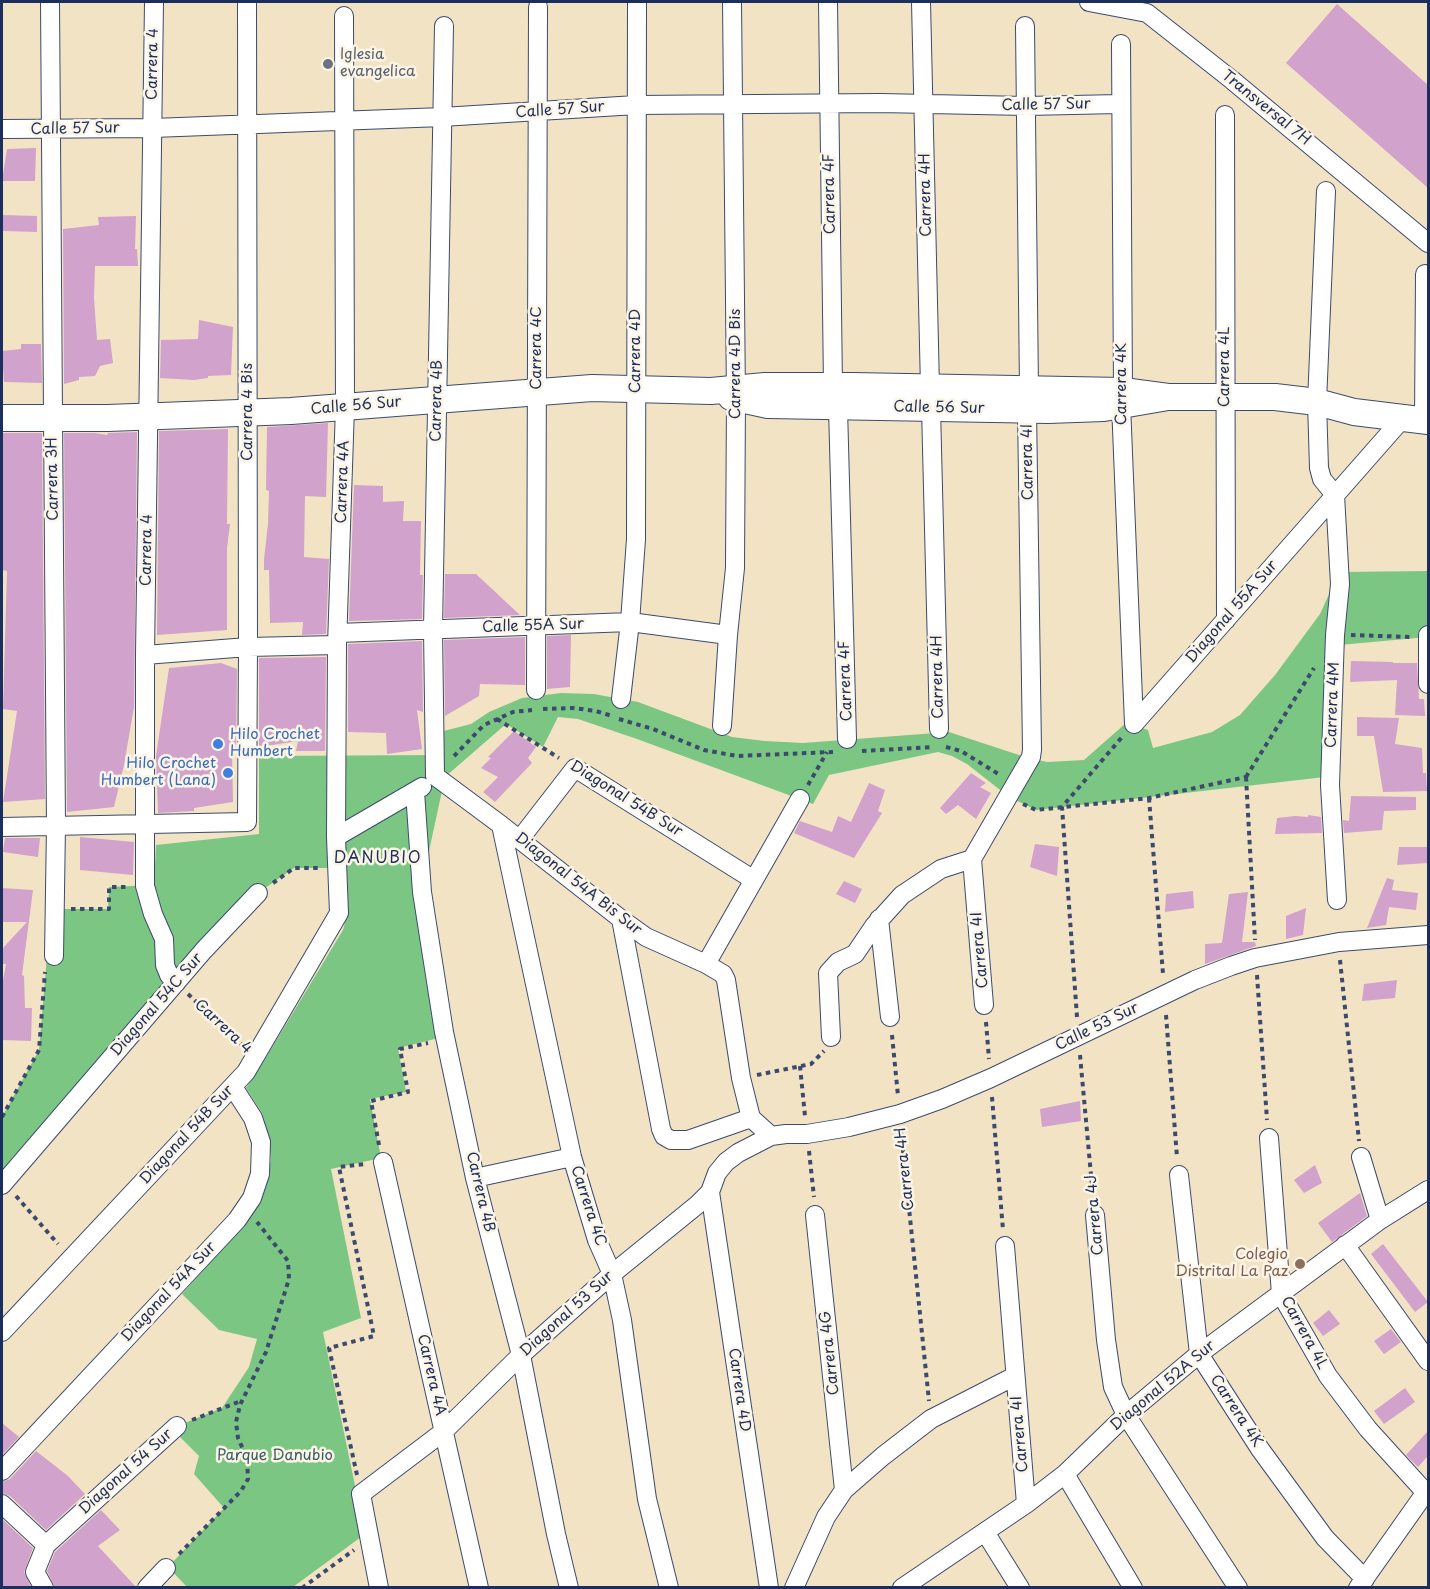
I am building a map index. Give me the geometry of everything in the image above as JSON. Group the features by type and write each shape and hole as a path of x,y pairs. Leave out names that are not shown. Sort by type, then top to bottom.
{"street":[{"name":"Carrera 3H","path":"50,2 56,826 50,956"},
{"name":"Carrera 4","path":"154,2 145,655 145,886 153,914 164,939 165,965 169,975 176,983"},
{"name":"Carrera 4 Bis","path":"146,824 246,822 247,2"},
{"name":"Carrera 4D","path":"621,699 636,539 637,2"},
{"name":"Carrera 4D Bis","path":"722,726 735,568 736,393 732,2"},
{"name":"Carrera 4F","path":"828,2 836,397 847,739"},
{"name":"Carrera 4H","path":"921,2 939,729"},
{"name":"Transversal 7H","path":"1089,2 1147,13 1232,80 1428,243"},
{"name":"Carrera 4C","path":"536,690 538,7"},
{"name":"Carrera 4A","path":"339,913 336,837 337,639 345,407 344,16"},
{"name":"Carrera 4B","path":"435,776 433,629 444,26"},
{"name":"Carrera 4I","path":"984,1005 972,859 1031,757 1032,750 1025,26"},
{"name":"Carrera 4K","path":"1120,44 1122,397 1134,724"},
{"name":"Calle 57 Sur","path":"2,129 153,128 344,121 636,105 829,103 1026,106 1119,104"},
{"name":"Carrera 4L","path":"1225,115 1226,620"},
{"name":"Carrera 4M","path":"1326,191 1317,402 1319,468 1322,479 1335,495 1340,584 1335,635 1330,785 1337,900"},
{"path":"1418,420 1425,274"},
{"name":"Calle 56 Sur","path":"2,418 248,413 592,388 736,393 765,386 836,397 1028,399 1275,397 1317,402 1354,412 1418,420"},
{"name":"Diagonal 55A Sur","path":"1134,724 1335,495 1418,420"},
{"name":"Calle 55A Sur","path":"145,655 433,629 630,622 728,634"},
{"path":"1428,636 1428,684"},
{"path":"520,839 575,768"},
{"name":"Diagonal 54B Sur","path":"575,768 754,880"},
{"path":"336,837 415,792 435,776"},
{"name":"Diagonal 54A Bis Sur","path":"435,776 646,937 723,974 726,980 741,1078"},
{"name":"Carrera 4B","path":"415,792 422,892 446,1038 475,1178 521,1355 556,1534 570,1587"},
{"path":"706,964 800,799"},
{"path":"2,827 146,824"},
{"name":"Carrera 4C","path":"501,825 572,1157 597,1240 612,1274 622,1320 647,1499 669,1587"},
{"path":"831,1037 828,973 838,962 855,954 879,919 902,895 941,869 972,859"},
{"name":"Diagonal 54C Sur","path":"3,1183 204,950 258,893"},
{"name":"Diagonal 54B Sur","path":"2,1332 233,1087 256,1057 339,913"},
{"path":"621,919 664,1136 671,1140 688,1140 751,1118"},
{"path":"879,919 890,1017"},
{"name":"Calle 53 Sur","path":"771,1136 807,1134 849,1127 900,1114 942,1099 1196,980 1256,958 1339,942 1428,935"},
{"path":"741,1078 751,1118 771,1136"},
{"name":"Diagonal 54A Sur","path":"2,1471 237,1220 252,1198 260,1174 261,1142 253,1118 233,1087"},
{"name":"Diagonal 53 Sur","path":"361,1494 443,1432 521,1355 612,1274 697,1205 710,1192 717,1173 726,1162 771,1136"},
{"name":"Carrera 4L","path":"1269,1138 1281,1294 1328,1376 1368,1429 1427,1491"},
{"path":"1361,1156 1380,1220"},
{"path":"475,1178 572,1157"},
{"name":"Carrera 4A","path":"383,1162 479,1587"},
{"name":"Carrera 4K","path":"1179,1176 1199,1354 1260,1449 1325,1538 1362,1583"},
{"name":"Diagonal 52A Sur","path":"908,1586 1065,1474 1126,1415 1199,1354 1380,1220 1428,1191"},
{"name":"Carrera 4D","path":"710,1192 769,1587"},
{"name":"Carrera 4G","path":"815,1215 844,1490"},
{"name":"Carrera 4J","path":"1095,1215 1106,1340 1113,1387 1126,1415 1238,1587"},
{"name":"Carrera 4I","path":"1005,1245 1026,1504"},
{"path":"1345,1245 1428,1361"},
{"path":"794,1587 826,1516 844,1490 931,1419 1016,1376"},
{"name":"Diagonal 54 Sur","path":"40,1580 46,1545 177,1426"},
{"path":"1065,1474 1133,1587"},
{"path":"1362,1583 1427,1491"},
{"path":"361,1494 379,1587"},
{"path":"2,1504 46,1545"},
{"path":"985,1532 1020,1587"},
{"path":"147,1587 166,1568"}],"path":[{"path":"1335,635 1428,636"},
{"path":"1008,797 1036,810 1149,798 1246,777 1316,665"},
{"name":"Diagonal 54B Sur","path":"497,718 575,768"},
{"path":"1062,807 1134,724"},
{"path":"800,799 827,752"},
{"name":"Carrera 4J","path":"1062,807 1095,1215"},
{"path":"258,893 294,868 337,868"},
{"path":"63,909 109,909 109,887 145,886"},
{"path":"1339,942 1361,1156"},
{"path":"2,1117 39,1050 50,956"},
{"name":"Carrera 4","path":"176,983 256,1057"},
{"name":"Carrera 4I","path":"984,1005 1005,1245"},
{"name":"Carrera 4H","path":"890,1017 931,1419"},
{"path":"741,1078 812,1064 820,1056 831,1037"},
{"path":"361,1494 329,1348 374,1336 339,1167 383,1162 371,1101 408,1092 400,1049 446,1038"},
{"path":"3,1183 71,1259"},
{"path":"166,1568 241,1491 248,1479 247,1458 238,1438 236,1422 242,1401 266,1352 289,1280 288,1261 246,1207"},
{"name":"Diagonal 54 Sur","path":"177,1426 242,1401"},
{"path":"302,1587 369,1539"}],"green space":[{"name":"Parque Danubio","path":"1428,571 1428,637 1328,646 1325,777 1036,810 1009,797 967,764 938,752 829,775 813,804 578,719 558,717 543,747 506,724 445,777 420,893 443,1037 398,1048 406,1092 370,1099 381,1158 331,1169 361,1318 323,1332 357,1495 361,1537 293,1587 187,1587 168,1567 224,1508 194,1474 199,1456 174,1431 182,1424 222,1408 249,1367 257,1339 219,1330 182,1294 241,1228 266,1181 271,1160 269,1138 262,1113 246,1088 343,930 348,911 347,874 337,868 294,868 258,893 2,1185 2,1117 39,1050 47,956 63,909 108,909 109,887 154,885 156,845 259,834 259,756 439,755 440,732 471,724 489,712 522,698 561,693 594,694 638,702 732,737 765,741 803,743 949,732 1047,762 1084,760 1126,723 1148,730 1153,748 1212,732 1240,715 1275,675 1320,614 1339,572"}],"building":[{"path":"1337,4 1428,85 1428,188 1286,63"},
{"path":"36,148 35,181 2,181 7,149"},
{"path":"2,215 37,216 37,232 3,231"},
{"path":"136,216 135,249 137,249 138,266 95,266 94,298 97,340 110,339 113,363 100,366 95,376 79,377 79,380 64,384 63,229 99,225 98,217"},
{"path":"199,320 233,327 231,375 208,376 208,378 194,380 160,378 161,340 198,339"},
{"path":"21,344 41,344 42,383 4,382 2,351 21,349"},
{"path":"328,423 326,497 305,496 304,557 329,559 326,634 302,635 303,622 270,623 269,570 264,570 269,491 266,490 267,427"},
{"path":"228,429 227,524 230,524 227,548 227,630 157,635 159,431"},
{"path":"137,432 134,707 124,765 114,807 67,812 64,433 107,435 108,433"},
{"path":"2,433 42,433 45,799 3,802 17,711 3,709 7,571 2,570"},
{"path":"354,485 383,486 383,502 404,501 403,521 421,521 422,619 349,621"},
{"path":"445,574 476,574 520,615 444,618"},
{"path":"571,635 570,687 547,689 547,636"},
{"path":"525,637 525,685 480,684 479,696 445,716 444,640"},
{"path":"422,641 423,712 417,710 422,749 387,754 386,733 348,732 348,644"},
{"path":"326,657 325,751 296,751 298,741 259,747 259,658"},
{"path":"1351,661 1417,663 1419,699 1424,699 1425,716 1395,715 1397,680 1350,682"},
{"path":"221,663 237,669 236,751 232,751 233,802 194,808 194,811 158,813 156,756 169,668"},
{"path":"1357,717 1399,718 1395,744 1422,748 1423,773 1426,773 1427,791 1383,792 1374,736 1357,736"},
{"path":"514,731 536,747 528,758 532,763 495,802 483,792 498,777 481,768 491,758 488,757"},
{"path":"971,773 986,783 980,787 991,793 976,819 958,805 946,814 940,808"},
{"path":"869,783 885,790 878,811 882,813 854,858 794,833 800,821 832,832 838,816 851,822"},
{"path":"1351,796 1416,797 1416,810 1384,811 1382,830 1344,833 1343,820 1349,821"},
{"path":"1308,815 1321,817 1322,833 1275,834 1277,818 1308,817"},
{"path":"80,837 134,842 133,875 80,870"},
{"path":"5,838 40,838 38,857 3,852"},
{"path":"1035,844 1059,847 1057,876 1030,867"},
{"path":"1399,847 1428,847 1428,863 1397,865"},
{"path":"1387,878 1394,880 1392,890 1418,893 1416,910 1389,907 1386,925 1367,928"},
{"path":"844,881 862,889 855,903 836,894"},
{"path":"2,888 33,890 22,975 24,976 25,1008 32,1008 31,1041 2,1040 2,986 6,964 2,964 2,949 27,922 3,922"},
{"path":"1193,891 1194,908 1165,912 1166,894"},
{"path":"1248,892 1242,942 1255,942 1256,946 1205,964 1205,944 1222,943 1229,894"},
{"path":"1306,908 1303,935 1286,939 1286,916"},
{"path":"1397,980 1395,998 1362,1001 1364,984"},
{"path":"1080,1101 1081,1121 1042,1127 1040,1109"},
{"path":"1315,1165 1322,1183 1304,1193 1294,1180"},
{"path":"1360,1193 1367,1216 1332,1242 1318,1223"},
{"path":"1383,1244 1428,1302 1415,1312 1371,1254"},
{"path":"1329,1310 1340,1324 1323,1336 1313,1323"},
{"path":"1391,1329 1401,1342 1384,1354 1374,1341"},
{"path":"1405,1388 1415,1402 1384,1424 1374,1411"},
{"path":"2,1423 19,1437 2,1455"},
{"path":"1428,1431 1428,1456 1418,1467 1406,1455"},
{"path":"36,1451 68,1476 85,1494 46,1530 10,1496 2,1493 2,1482 10,1479"},
{"path":"101,1510 120,1530 98,1546 136,1587 55,1587 47,1571 55,1552"},
{"path":"2,1519 33,1548 24,1572 31,1587 2,1587"}],"place":[{"name":"Iglesia evangelica","path":"328,64"},
{"name":"Hilo Crochet Humbert","path":"218,744"},
{"name":"Hilo Crochet Humbert (Lana)","path":"228,773"},
{"name":"Colegio Distrital La Paz","path":"1300,1264"}],"district":[{"name":"DANUBIO","path":"378,859"}]}
